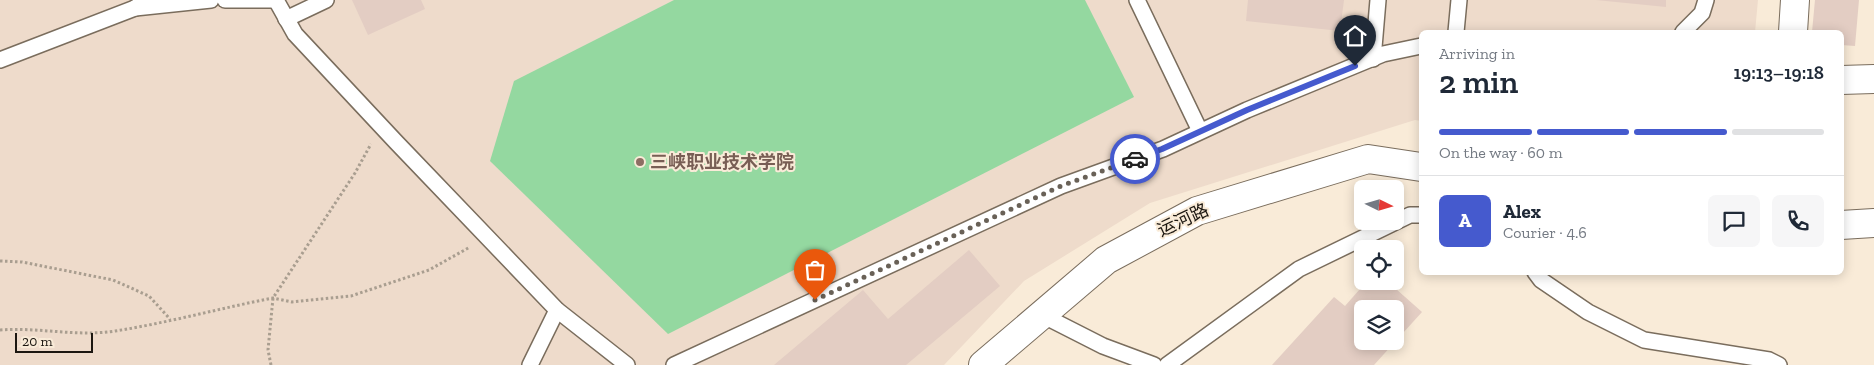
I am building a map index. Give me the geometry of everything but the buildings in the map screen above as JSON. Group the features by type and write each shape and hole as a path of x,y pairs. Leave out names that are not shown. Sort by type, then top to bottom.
{"street":[{"path":"1793,30 1795,0"},
{"path":"1844,80 1874,79"},
{"name":"运河路","path":"983,365 1106,260 1197,211 1368,159 1419,167"},
{"path":"1844,225 1874,223"}],"lane":[{"path":"0,60 141,4 211,0"},
{"path":"225,0 276,0 294,34 380,126 558,310 627,365"},
{"path":"286,18 326,0"},
{"path":"1137,0 1200,131"},
{"path":"1373,59 1378,0"},
{"path":"1456,30 1459,0"},
{"path":"1685,30 1702,13 1706,0"},
{"path":"674,365 1061,186 1162,149 1247,110 1383,54 1419,46"},
{"path":"1167,365 1300,269 1410,215 1419,215"},
{"path":"1537,275 1541,280 1588,312 1644,340 1769,360 1779,365"},
{"path":"530,365 558,310"},
{"path":"1042,315 1103,346 1154,365"}],"path":[{"path":"271,365 268,350 273,298 355,173 380,126"},
{"path":"0,330 15,329 59,333 114,331 273,298 292,302 350,296 429,270 488,237"},
{"path":"0,261 22,262 113,280 149,296 171,319"}],"shaded area":[{"name":"三峡职业技术学院","path":"0,0 1758,0 1755,30 1419,30 1419,121 1415,120 1150,203 1024,281 944,365 0,365"}],"green space":[{"path":"674,0 1085,0 1134,97 668,334 490,161 514,81"}],"way so far":[{"path":"815,300 1061,186 1135,159"}],"place":[{"name":"三峡职业技术学院","path":"640,162"}],"route":[{"path":"1135,159 1162,149 1247,110 1355,66"}]}
